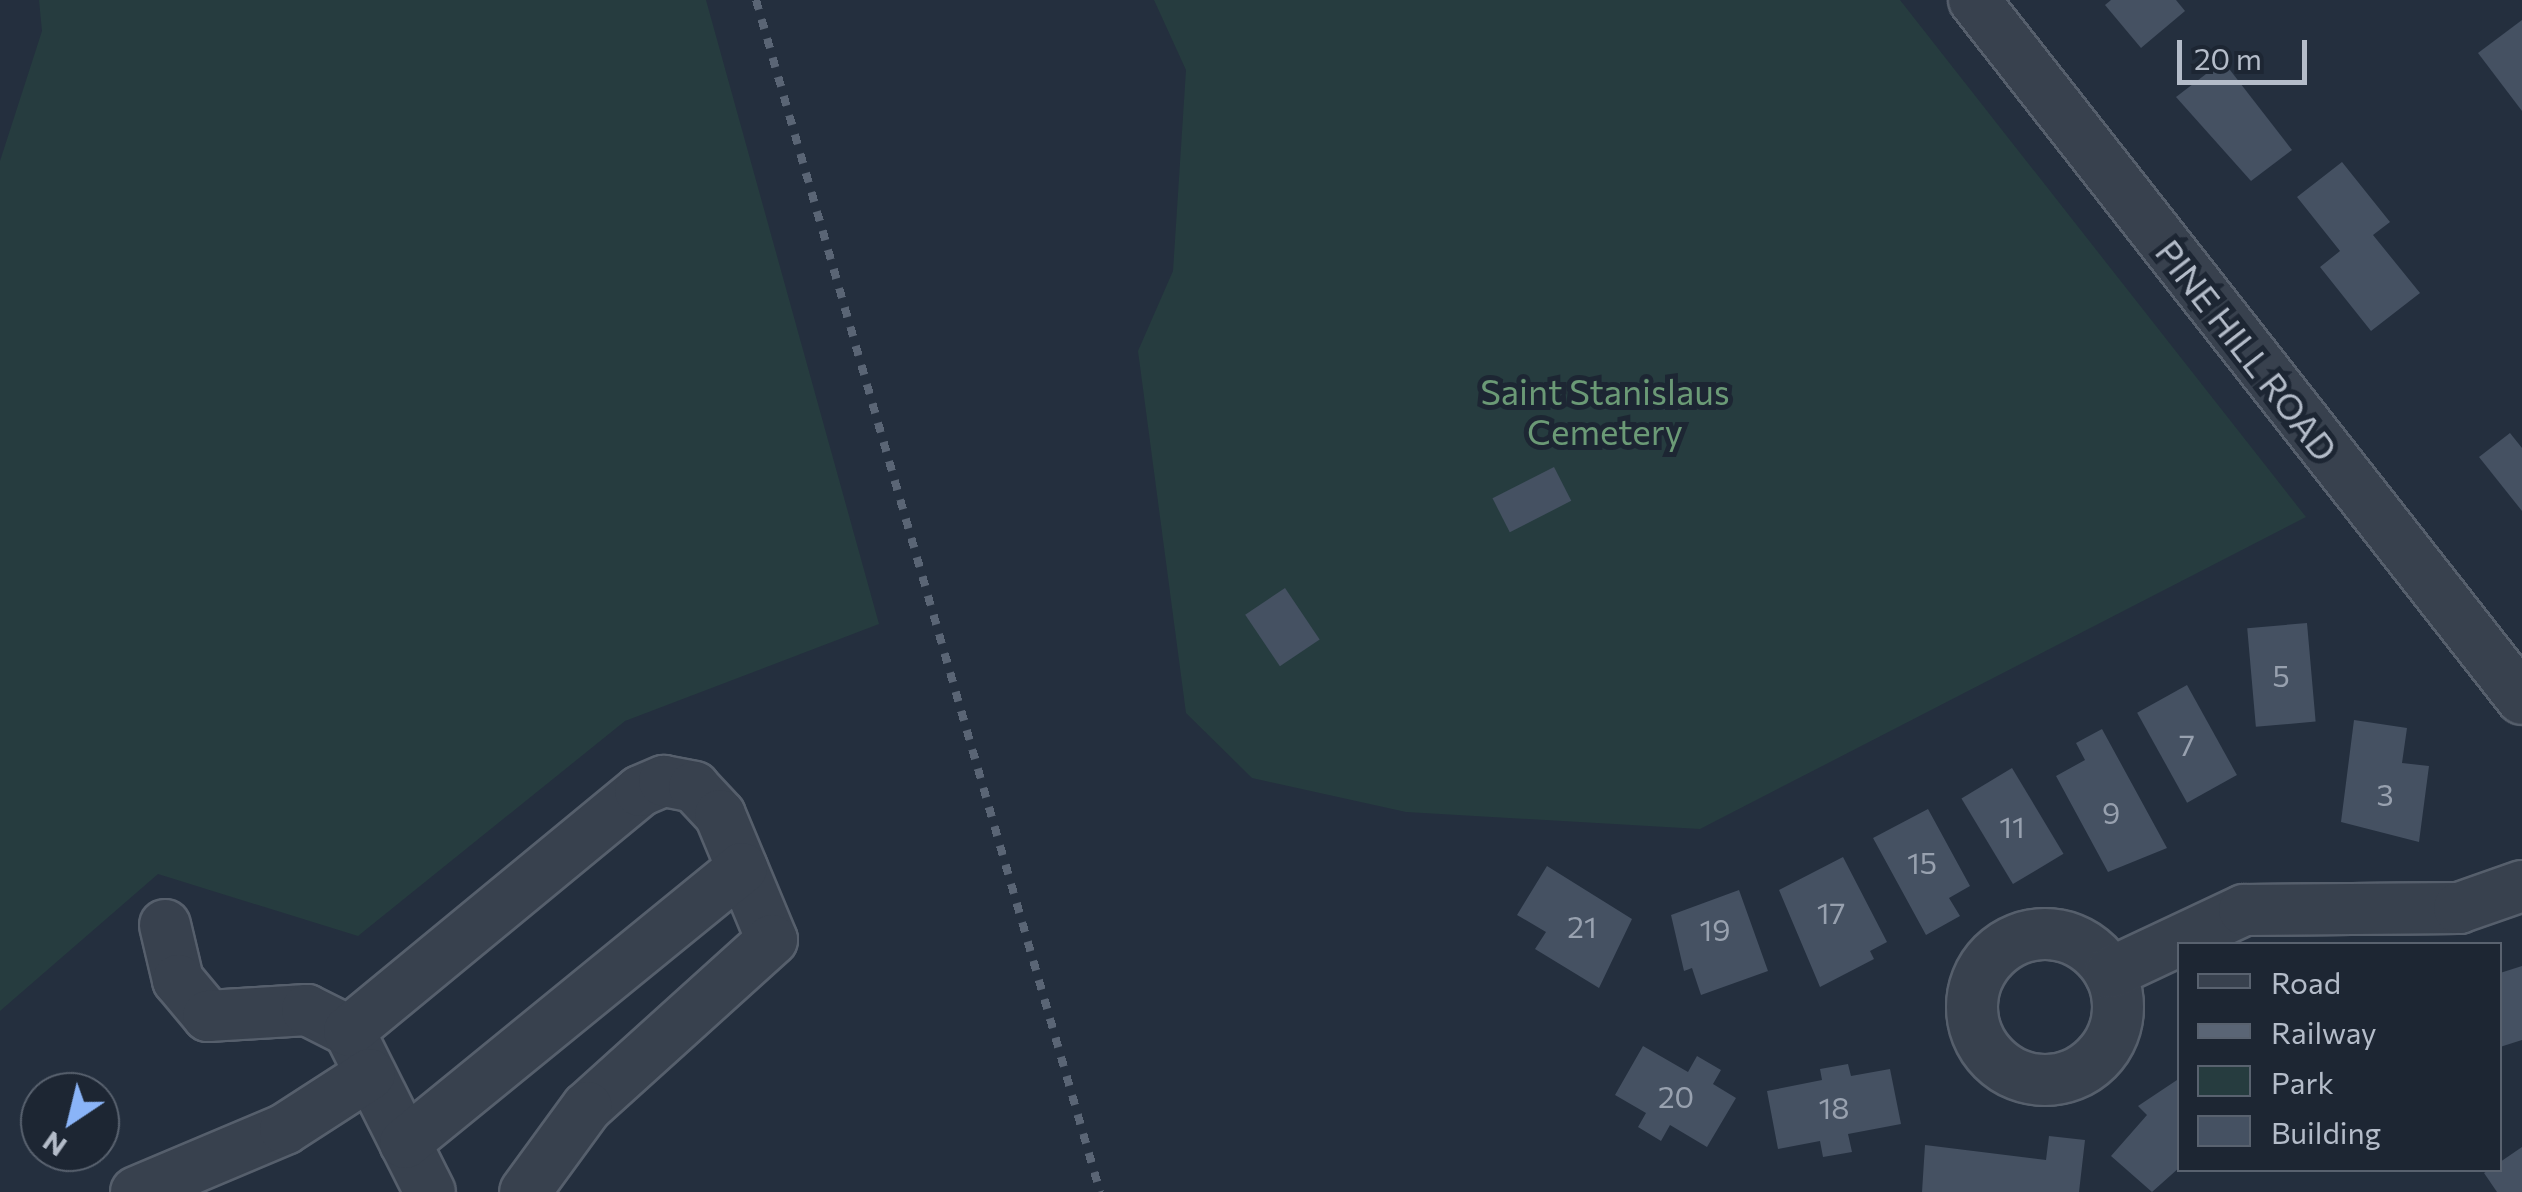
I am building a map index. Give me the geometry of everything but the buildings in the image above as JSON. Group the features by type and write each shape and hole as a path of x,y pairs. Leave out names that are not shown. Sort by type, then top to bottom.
{"street":[{"name":"PINE HILL ROAD","path":"1974,0 2522,700"},
{"path":"136,1192 285,1130 360,1053 664,781 694,787 720,815 772,940 755,965 588,1107 526,1192"},
{"path":"165,925 178,980 208,1016 307,1010 360,1053 419,1178 742,868"},
{"path":"2110,973 2244,910 2459,908 2522,886"}],"green space":[{"path":"39,0 706,0 879,624 625,721 358,936 158,874 0,1011 0,161 42,31"},
{"name":"Saint Stanislaus Cemetery","path":"1154,0 1900,0 2306,517 1700,829 1406,812 1252,778 1186,713 1138,351 1173,271 1186,70"}],"railway":[{"path":"756,0 1100,1192"}]}
